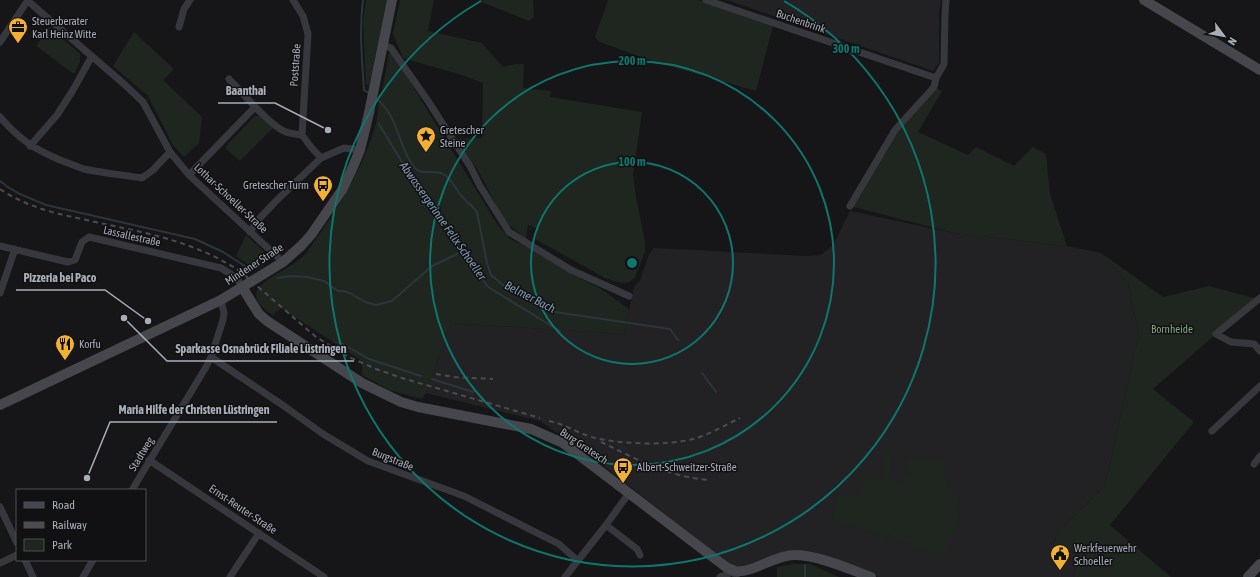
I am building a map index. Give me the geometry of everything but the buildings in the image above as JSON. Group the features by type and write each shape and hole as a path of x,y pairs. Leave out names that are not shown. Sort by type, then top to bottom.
{"street":[{"path":"0,42 28,0"},
{"name":"Lothar-Schoeller-Straße","path":"28,0 143,102 170,152 189,175 283,262"},
{"path":"178,27 184,9 190,0"},
{"name":"Poststraße","path":"293,0 303,16 308,34 302,135"},
{"name":"Mindener Straße","path":"0,405 221,300 283,262 295,252 311,235 330,209 348,177 360,150 378,72 392,0"},
{"name":"Buchenbrink","path":"706,0 936,78"},
{"path":"850,206 895,130 934,87 936,78 944,64 946,0"},
{"path":"1144,0 1260,70"},
{"path":"383,45 391,48 428,101 470,166 480,186 509,232 571,270 628,296"},
{"path":"30,146 57,114 73,90 92,56"},
{"path":"229,79 276,127 286,132 302,135 311,148 321,158"},
{"path":"189,175 255,107"},
{"path":"0,117 10,129 30,146 82,168 142,178 153,170 170,152"},
{"path":"250,232 262,216 321,158 344,148 360,150"},
{"name":"Lassallestraße","path":"0,246 68,262 75,260 82,242 89,237 221,268 236,278 242,287"},
{"path":"0,293 15,249"},
{"name":"Burg Gretesch","path":"242,287 259,314 267,321 362,383 396,400 418,407 531,429 562,443 735,574"},
{"path":"1260,298 1216,334 1231,342 1254,344 1260,351"},
{"name":"Stadtweg","path":"133,489 206,368 211,357 224,313 221,300"},
{"name":"Burgstraße","path":"211,357 323,434 368,461 464,496 559,544 578,561"},
{"path":"1212,431 1260,386"},
{"path":"1254,464 1260,456"},
{"name":"Ernst-Reuter-Straße","path":"150,460 324,577"},
{"path":"565,577 629,493"},
{"path":"0,507 16,541"},
{"path":"606,525 637,549 640,556"},
{"path":"230,577 259,533"},
{"path":"0,563 16,555"},
{"path":"720,577 735,574 777,558 794,555 812,557 872,577"},
{"path":"25,561 33,577"},
{"path":"83,577 92,561"},
{"path":"1248,577 1260,564"}],"shaded area":[{"path":"727,0 941,0 939,14 939,63 933,71"},
{"path":"850,211 954,233 1067,246 1101,253 1128,283 1139,334 1105,486 1058,532 1053,545 1079,554 1074,577 879,577 801,551 738,567 728,563 588,454 540,421 426,393 451,323 624,334 634,287 640,281 649,254 654,248 805,256 821,255 833,245"}],"green space":[{"path":"366,0 387,0 369,86 366,84 363,21"},
{"path":"400,0 434,0 428,31 482,43 503,67 515,64 524,64 523,88 551,91 550,97 642,112 633,175 645,242 645,252 635,277 630,282 621,283 605,278 535,239 538,229 528,225 526,239 505,222 478,170 455,139 482,138 483,83 465,76 403,58 393,34"},
{"path":"477,0 533,0 534,17 529,21"},
{"path":"608,0 699,0 773,26 756,91 652,61 600,42 595,37"},
{"path":"49,27 80,54 80,62 74,74 36,46"},
{"path":"134,32 174,69 163,80 202,117 199,143 184,157 173,145 148,96 113,66"},
{"path":"389,53 393,54 497,224 510,239 525,246 573,275 601,289 629,309 624,334 451,323 426,393 422,399 389,390 362,375 362,361 281,308 273,315 260,305 256,296 259,288 266,281 299,260 307,252 336,209 354,178 375,127"},
{"path":"934,87 942,91 918,132 968,155 976,147 1014,166 1033,147 1046,154 1050,194 1067,246 954,233 850,206 895,130"},
{"path":"255,116 259,116 273,128 240,161 226,149 226,146"},
{"path":"246,235 270,258 258,269 252,267 236,256"},
{"name":"Bornheide","path":"1101,253 1163,297 1209,286 1258,299 1153,389 1194,422 1110,525 1171,577 1074,577 1079,554 1053,546 1058,532 1105,486 1139,334 1128,283"},
{"path":"884,453 892,454 891,472 888,476 898,486 911,475 906,469 907,459 945,461 944,471 947,483 959,500 958,521 944,559 888,534 885,545 878,543 881,534 833,521 837,496 860,496 863,478 882,479"},
{"path":"793,564 810,564 839,577 777,577 777,567"}],"waterway":[{"name":"Belmer Bach","path":"363,0 361,34 364,90 370,94"},
{"name":"Belmer Bach","path":"375,98 389,113 408,158 414,167 417,170 437,172 445,175 477,212 487,263 491,275 503,285 555,312 670,329 678,340"},
{"name":"Abwassergerinne Felix Schoeller","path":"379,124 407,170 488,287 560,331"},
{"path":"0,181 16,192 46,205 195,239 223,252 251,270"},
{"path":"277,278 292,276 307,277 324,281 338,291 344,291 365,302 376,305 392,301 432,266 457,254"},
{"path":"339,342 369,359 421,376"},
{"name":"Belmer Bach","path":"702,373 716,392"},
{"path":"432,379 473,392"},
{"name":"Belmer Bach","path":"805,565 805,577"}],"railway":[{"path":"0,189 19,200 50,211 164,238 204,252 241,272 316,337 349,357 376,369 402,378 540,418"},
{"path":"436,374 454,377 493,379"},
{"path":"549,421 561,424 595,438 631,443 670,443 699,437 740,418"},
{"path":"601,442 640,461 666,471 709,480"}],"place":[{"name":"Steuerberater Karl Heinz Witte","path":"18,44"},
{"name":"Baanthai","path":"328,130"},
{"name":"Gretescher Steine","path":"426,153"},
{"name":"Gretescher Turm","path":"323,202"},
{"name":"Sparkasse Osnabrück Filiale Lüstringen","path":"124,318"},
{"name":"Pizzeria bei Paco","path":"148,321"},
{"name":"Korfu","path":"65,361"},
{"name":"Maria Hilfe der Christen Lüstringen","path":"87,478"},
{"name":"Albert-Schweitzer-Straße","path":"623,484"},
{"name":"Werkfeuerwehr Schoeller","path":"1060,571"}]}
